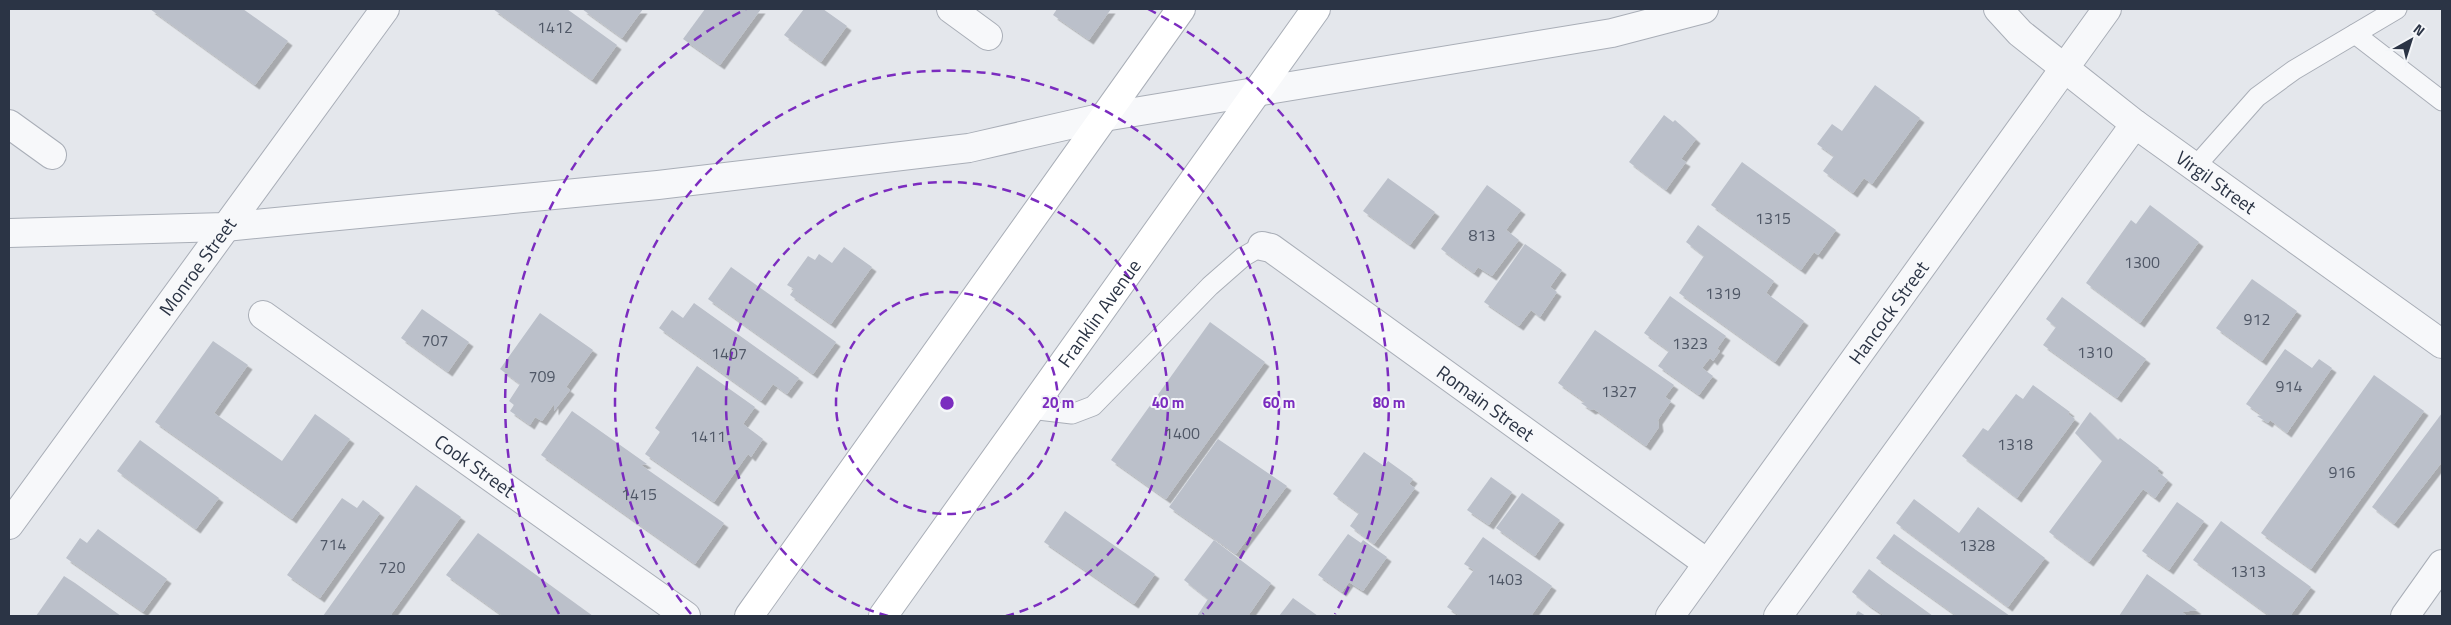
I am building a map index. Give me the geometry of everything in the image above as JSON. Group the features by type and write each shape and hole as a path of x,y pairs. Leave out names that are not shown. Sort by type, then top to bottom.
{"main road":[{"path":"749,616 1181,9"},
{"name":"Franklin Avenue","path":"883,616 1316,9"}],"street":[{"name":"Monroe Street","path":"9,525 385,9"},
{"path":"951,9 988,36"},
{"path":"9,233 225,227 658,185 968,148 1104,117 1254,94 1612,33 1704,9"},
{"name":"Virgil Street","path":"1998,9 2020,33 2135,124 2442,344"},
{"name":"Hancock Street","path":"1670,616 2065,69 2106,9"},
{"path":"9,124 52,155"},
{"path":"1778,616 2135,124"},
{"name":"Romain Street","path":"1262,246 1271,248 1707,564"},
{"name":"Cook Street","path":"263,315 686,616"},
{"path":"2405,616 2442,564"}],"lane":[{"path":"2195,167 2257,97 2294,70 2397,9"},
{"path":"2355,34 2442,101"},
{"path":"1030,409 1072,414 1093,406 1210,286 1243,257 1262,246"}],"building":[{"path":"150,9 243,9 288,41 255,85"},
{"path":"493,9 567,9 617,45 592,80"},
{"path":"582,9 643,9 622,38"},
{"path":"705,9 761,9 720,65 683,39"},
{"path":"804,9 823,9 847,26 821,62 784,35"},
{"path":"1057,9 1111,9 1089,40 1053,15"},
{"path":"1875,85 1920,118 1872,184 1864,178 1853,193 1823,171 1834,156 1817,144 1832,124 1842,131"},
{"path":"1664,115 1673,122 1675,120 1696,139 1681,159 1686,162 1666,190 1629,162"},
{"path":"1742,162 1836,230 1818,255 1814,252 1801,270 1711,205"},
{"path":"1388,178 1435,212 1410,245 1363,211"},
{"path":"1487,185 1521,210 1506,230 1519,240 1492,276 1478,267 1474,273 1441,249"},
{"path":"2150,205 2199,242 2140,323 2086,283 2131,220 2136,224"},
{"path":"1698,225 1774,281 1766,293 1804,321 1775,362 1679,293 1704,256 1686,242"},
{"path":"1525,244 1562,270 1550,287 1557,292 1540,317 1531,310 1519,326 1484,302"},
{"path":"844,247 872,267 831,324 790,295 794,289 787,285 808,256 815,260 819,254 832,263"},
{"path":"731,267 836,342 813,374 708,299"},
{"path":"2252,279 2297,311 2262,361 2216,328"},
{"path":"1670,296 1726,336 1717,349 1720,351 1713,361 1710,358 1702,368 1713,376 1699,395 1658,366 1669,351 1644,333"},
{"path":"2062,297 2146,359 2117,398 2043,345 2056,327 2046,319"},
{"path":"694,303 799,378 787,394 773,384 761,401 659,328 672,310 683,318"},
{"path":"422,309 469,342 448,372 401,338"},
{"path":"540,313 593,350 566,387 570,390 554,411 554,404 542,421 535,417 530,425 510,411 514,405 509,401 520,384 500,369"},
{"path":"1210,322 1265,362 1166,499 1111,460"},
{"path":"1595,330 1674,385 1665,397 1671,401 1658,420 1659,427 1646,446 1594,409 1591,410 1581,403 1585,402 1558,383"},
{"path":"213,341 248,365 214,413 282,461 315,414 350,439 292,519 155,422"},
{"path":"2285,349 2312,368 2319,359 2332,368 2287,433 2270,420 2268,423 2257,416 2262,415 2246,404"},
{"path":"697,366 755,407 743,424 763,439 751,457 748,454 714,502 645,454 660,432 655,428"},
{"path":"2374,375 2424,411 2311,569 2261,533"},
{"path":"2033,385 2070,412 2068,414 2075,419 2017,498 1962,456 1983,428 1988,431 2016,394 2023,399"},
{"path":"572,411 647,464 641,465 724,523 695,564 541,455"},
{"path":"2090,412 2118,440 2120,438 2159,468 2157,471 2168,480 2155,498 2143,489 2089,562 2049,532 2102,461 2075,433"},
{"path":"2442,413 2442,462 2394,524 2372,507"},
{"path":"1218,439 1287,486 1236,554 1169,507"},
{"path":"140,440 219,498 196,529 117,471"},
{"path":"1364,452 1384,466 1388,461 1413,479 1409,484 1415,488 1374,544 1350,526 1359,513 1333,494"},
{"path":"1491,477 1512,492 1489,525 1467,510"},
{"path":"416,485 461,517 390,616 323,616"},
{"path":"1522,493 1560,520 1535,556 1496,528"},
{"path":"342,498 357,508 363,500 380,513 320,598 287,575"},
{"path":"1914,499 1959,533 1978,507 2045,558 2008,607 1896,523"},
{"path":"2177,502 2204,521 2169,570 2142,551"},
{"path":"1065,511 1155,574 1134,604 1044,542"},
{"path":"2221,521 2311,587 2290,616 2270,616 2193,560"},
{"path":"98,529 167,579 143,612 66,558 80,538 87,543"},
{"path":"478,533 593,616 503,616 446,575"},
{"path":"1348,534 1361,543 1363,540 1387,557 1363,591 1349,582 1342,592 1318,575"},
{"path":"1894,534 2010,616 1957,616 1876,558"},
{"path":"1483,537 1552,586 1531,616 1460,616 1447,607 1474,570 1464,564"},
{"path":"1214,540 1271,583 1248,616 1197,616 1208,599 1184,580"},
{"path":"1869,569 1933,616 1885,616 1867,604 1852,592"},
{"path":"2147,574 2197,610 2182,612 2187,616 2119,616"},
{"path":"64,576 75,583 121,616 36,616"},
{"path":"1293,598 1318,616 1279,616"},
{"path":"1858,611 1866,616 1855,616"}]}
